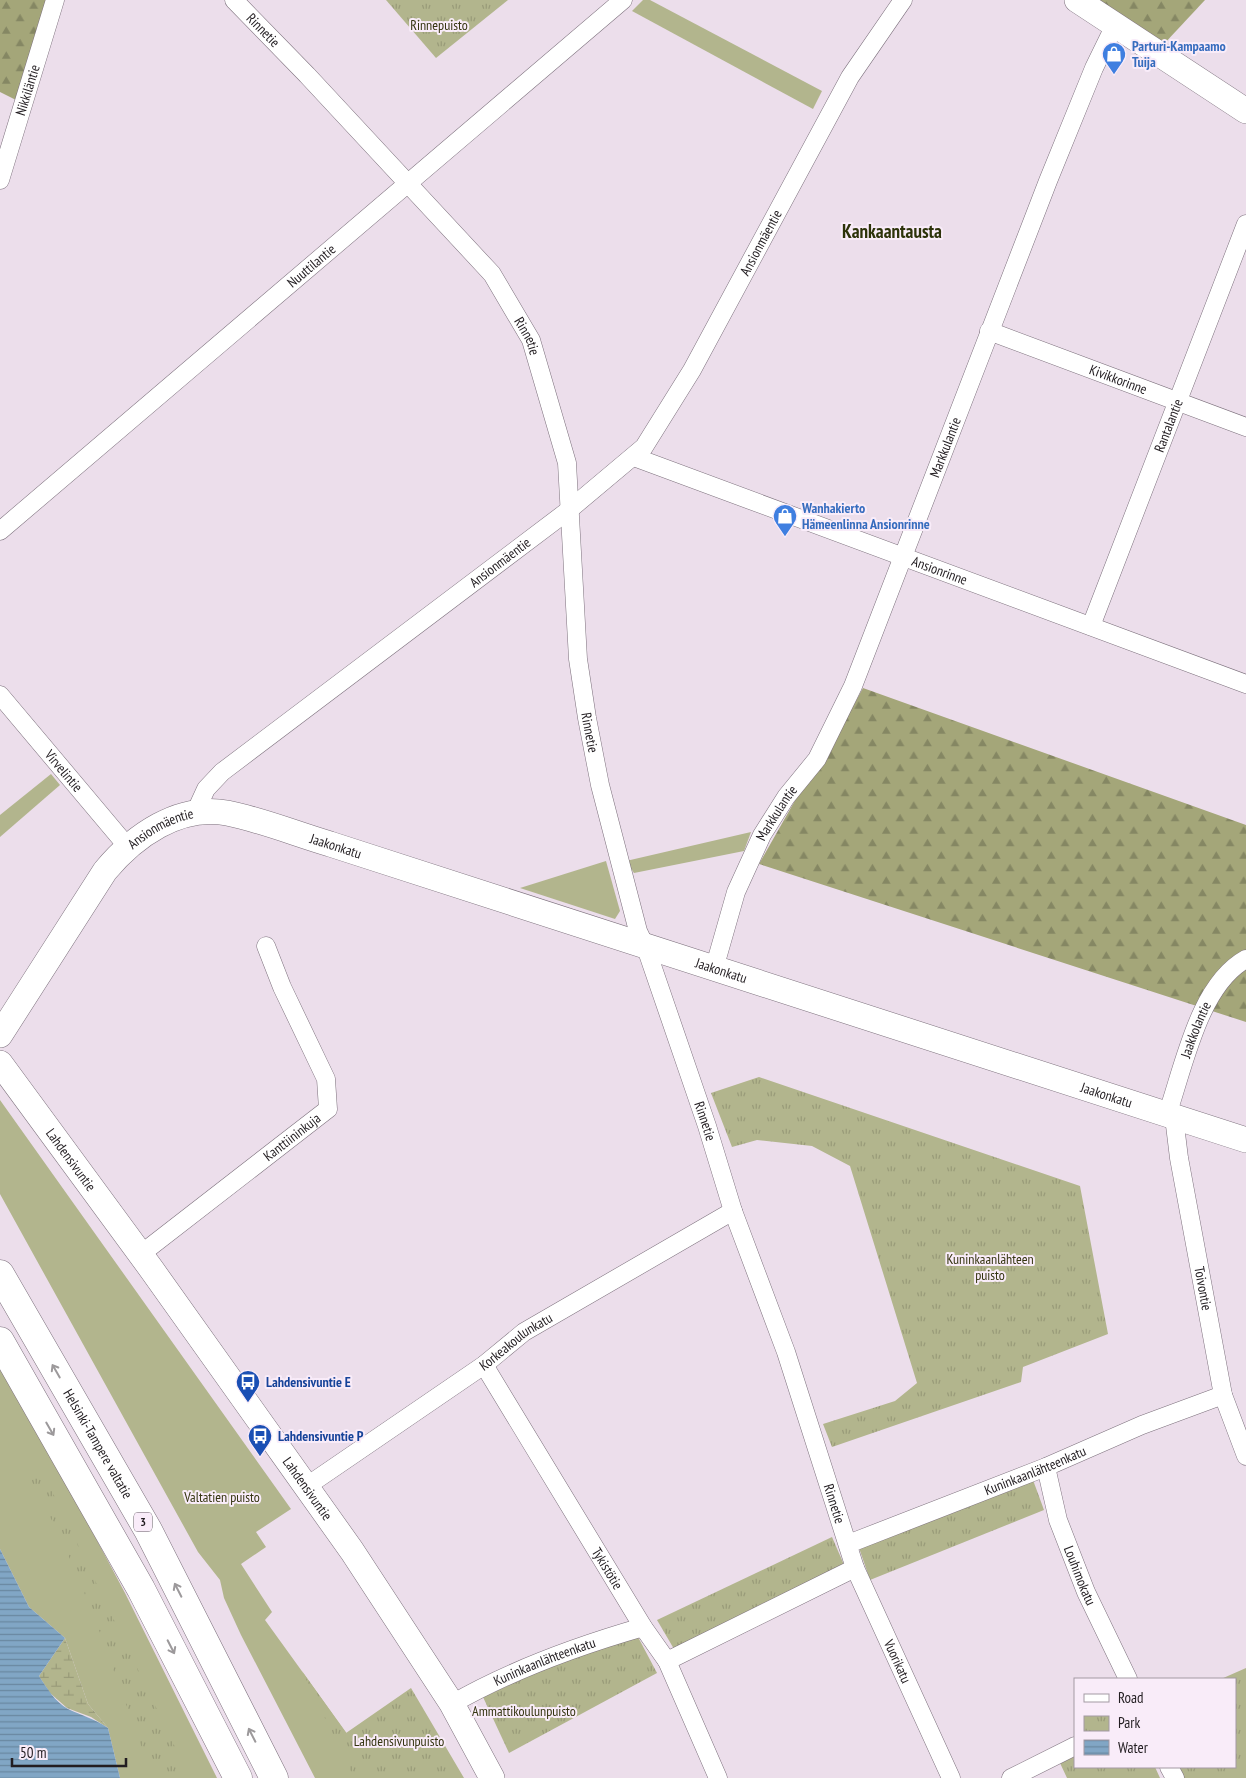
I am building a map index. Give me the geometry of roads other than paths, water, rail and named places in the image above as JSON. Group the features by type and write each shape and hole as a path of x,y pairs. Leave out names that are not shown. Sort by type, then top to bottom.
{"highway":[{"name":"Helsinki-Tampere valtatie","path":"0,1274 148,1530 274,1778"},
{"path":"0,1341 141,1588 238,1778"}],"street":[{"name":"Nikkiläntie","path":"0,180 55,0"},
{"name":"Rinnetie","path":"234,0 492,274 531,340 567,463 570,489 568,510 578,658 600,785 621,871 638,931 646,948 707,1126 733,1211 786,1352 848,1544"},
{"name":"Nuuttilantie","path":"0,531 407,182 623,0"},
{"name":"Ansionmäentie","path":"0,1035 104,871 127,846 163,824 195,813 206,789 222,772 478,576 568,510 644,447 692,370 850,77 903,0"},
{"path":"1077,0 1246,110"},
{"name":"Markkulantie","path":"714,969 736,892 762,835 786,797 817,759 853,686 989,331 1094,68 1115,25"},
{"name":"Rantalantie","path":"1091,626 1179,402 1246,224"},
{"name":"Kivikkorinne","path":"989,331 1246,427"},
{"name":"Ansionrinne","path":"634,457 1246,684"},
{"name":"Virvelintie","path":"0,696 127,846"},
{"name":"Jaakonkatu","path":"195,813 226,813 249,820 1246,1140"},
{"name":"Kanttiininkuja","path":"141,1254 328,1109 326,1079 282,987 266,946"},
{"name":"Jaakkolantie","path":"1171,1116 1204,1005 1222,977 1246,959"},
{"name":"Lahdensivuntie","path":"0,1063 141,1254 307,1486 452,1704 492,1778"},
{"name":"Toivontie","path":"1171,1116 1222,1395 1246,1456"},
{"name":"Korkeakoulunkatu","path":"307,1486 484,1365 524,1332 733,1211"},
{"name":"Tykistötie","path":"484,1365 642,1628 667,1661 718,1778"},
{"name":"Kuninkaanlähteenkatu","path":"848,1544 1046,1467 1142,1425 1222,1395"},
{"name":"Louhimokatu","path":"1046,1467 1058,1520 1086,1592 1128,1678"},
{"name":"Vuorikatu","path":"848,1544 855,1568 951,1778"},
{"path":"667,1661 855,1568"},
{"name":"Kuninkaanlähteenkatu","path":"452,1704 472,1692 582,1645 642,1628"},
{"path":"1012,1778 1074,1747"}],"water":[{"path":"0,1549 29,1607 65,1638 39,1676 59,1703 108,1728 120,1778 0,1778"}],"place":[{"name":"Parturi-Kampaamo Tuija","path":"1114,75"},
{"name":"Wanhakierto Hämeenlinna Ansionrinne","path":"785,537"},
{"name":"Lahdensivuntie E","path":"248,1403"},
{"name":"Lahdensivuntie P","path":"260,1457"}],"district":[{"name":"Kankaantausta","path":"892,231"}],"park label":[{"name":"Rinnepuisto","path":"439,25"},
{"name":"Kuninkaanlähteen puisto","path":"990,1268"},
{"name":"Valtatien puisto","path":"222,1497"},
{"name":"Ammattikoulunpuisto","path":"524,1711"},
{"name":"Lahdensivunpuisto","path":"399,1741"}]}
